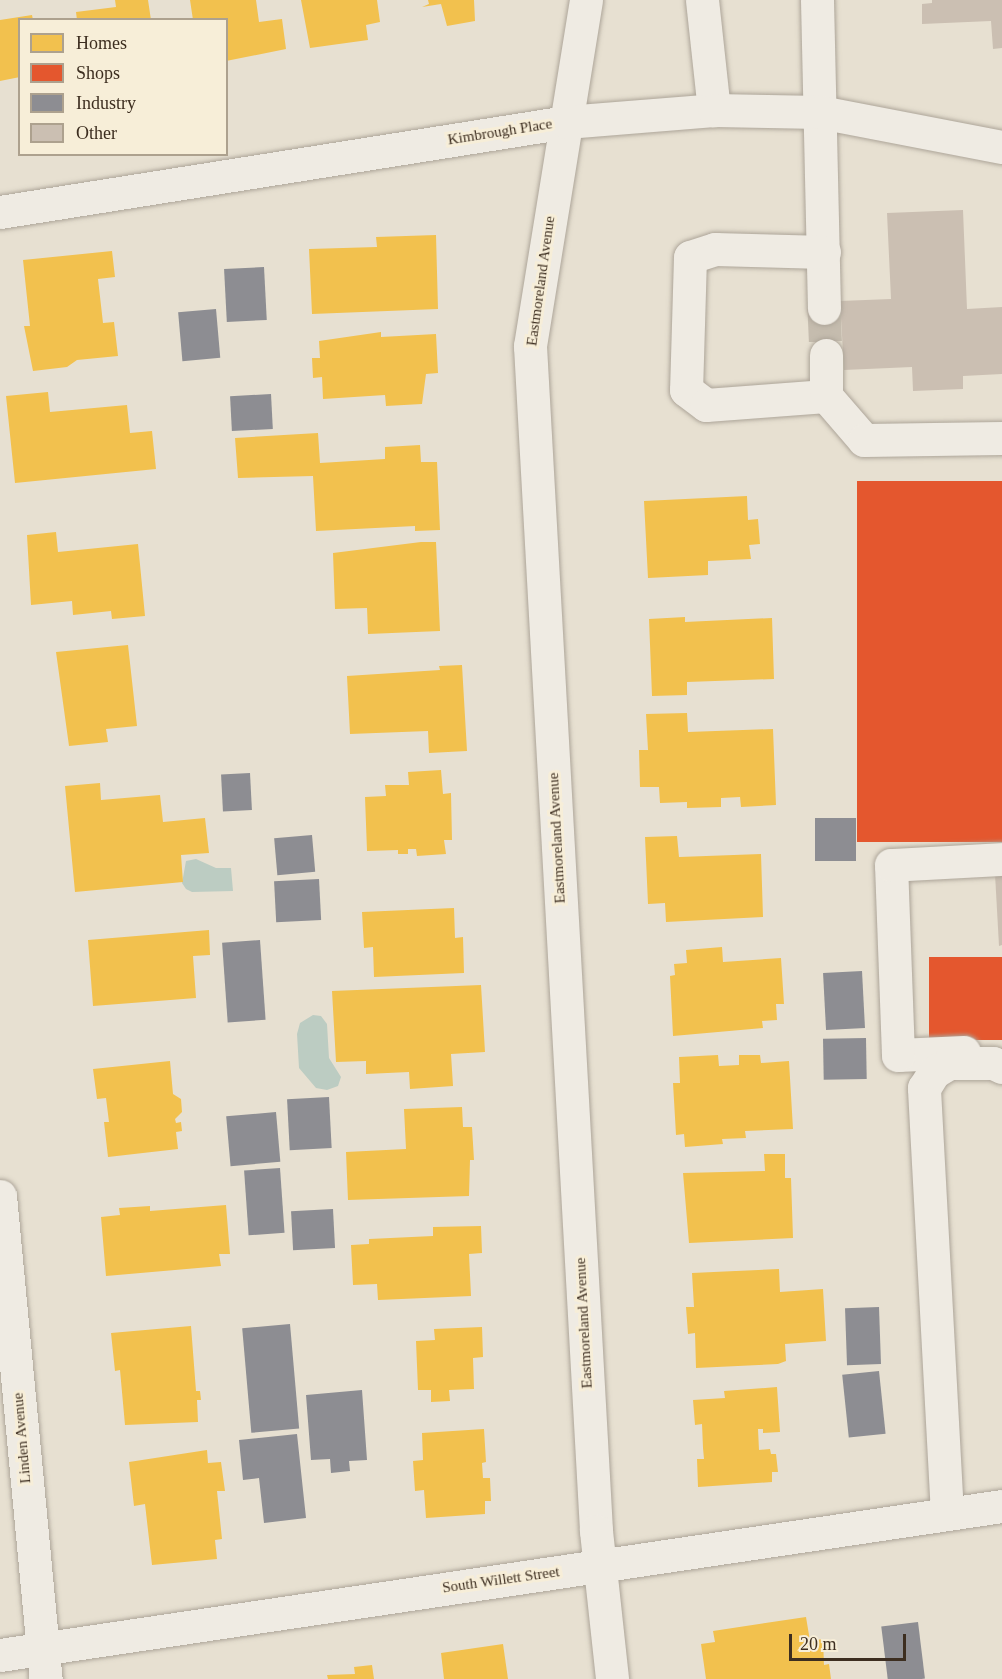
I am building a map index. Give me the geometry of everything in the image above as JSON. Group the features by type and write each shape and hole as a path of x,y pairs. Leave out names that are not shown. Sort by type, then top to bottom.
{"street":[{"name":"Eastmoreland Avenue","path":"586,0 530,346 598,1566 612,1679"},
{"path":"702,0 714,110"},
{"path":"817,0 824,308"},
{"name":"Kimbrough Place","path":"0,212 566,122 714,110 820,112 1002,147"},
{"path":"824,252 715,249 690,257 686,390 706,405 826,396"},
{"path":"826,355 826,396 864,440 1002,438"},
{"path":"1002,859 891,865 898,1055 1002,1050"},
{"path":"947,1514 924,1088 934,1072 949,1063 993,1062 1002,1067"},
{"name":"Linden Avenue","path":"0,1196 44,1664"},
{"name":"South Willett Street","path":"0,1655 44,1664 598,1566 1002,1506"}],"shaded area":[{"path":"196,859 216,868 231,868 233,891 192,892 186,889 182,883 186,861"},
{"path":"313,1015 321,1016 327,1024 329,1058 341,1077 338,1086 327,1090 316,1088 299,1068 297,1034 300,1023"}],"building: Homes":[{"path":"115,0 148,0 151,18 77,18 76,12 116,7"},
{"path":"190,0 256,0 259,22 282,19 286,49 228,61 228,18 193,18"},
{"path":"301,0 377,0 380,22 366,25 368,40 310,48"},
{"path":"428,0 474,0 475,21 447,26 441,4 422,7 429,4"},
{"path":"32,15 33,18 18,18 18,77 0,81 0,20"},
{"path":"436,235 438,309 312,314 309,249 377,247 376,237"},
{"path":"112,251 115,277 98,279 103,323 114,322 118,356 77,360 67,367 33,371 24,326 30,326 23,260"},
{"path":"381,332 381,337 436,334 438,373 426,374 422,404 386,406 385,395 323,399 322,377 313,378 312,358 320,358 319,341"},
{"path":"48,392 50,412 127,405 130,433 152,431 156,469 15,483 6,396"},
{"path":"318,433 320,463 385,459 385,447 420,445 421,462 437,462 440,530 415,531 415,526 316,531 313,476 238,478 235,438"},
{"path":"747,496 748,520 758,519 760,544 749,545 751,559 708,561 708,575 648,578 644,501"},
{"path":"56,532 58,552 138,544 145,616 112,619 111,611 73,615 72,601 31,605 27,535"},
{"path":"436,542 440,631 368,634 367,608 335,609 333,553"},
{"path":"685,617 685,622 772,618 774,679 687,682 687,695 652,696 649,619"},
{"path":"128,645 137,726 106,729 108,742 69,746 56,652"},
{"path":"462,665 467,751 429,753 428,731 350,734 347,676 440,670 439,666"},
{"path":"687,713 688,732 773,729 776,805 741,807 740,797 721,798 721,807 687,808 687,802 660,803 659,787 640,787 639,750 648,750 646,714"},
{"path":"441,770 443,794 451,793 452,840 444,840 446,854 417,856 416,849 408,849 408,854 398,854 398,850 367,851 365,797 386,796 385,785 409,785 408,772"},
{"path":"100,783 101,800 160,795 163,822 205,818 209,853 181,855 183,882 75,892 65,786"},
{"path":"677,836 679,857 761,854 763,917 666,922 665,903 648,904 645,837"},
{"path":"454,908 455,938 463,937 464,973 374,977 373,947 364,948 362,912"},
{"path":"209,930 210,955 193,956 196,998 93,1006 88,940"},
{"path":"722,947 723,962 781,958 784,1004 776,1004 777,1020 762,1021 763,1028 673,1036 670,976 675,975 674,964 687,963 686,950"},
{"path":"481,985 485,1052 451,1054 453,1086 410,1089 409,1072 366,1074 366,1061 336,1062 332,991"},
{"path":"718,1055 719,1066 739,1065 739,1055 760,1055 761,1063 789,1061 793,1129 745,1131 746,1138 722,1139 723,1144 685,1147 684,1134 676,1135 673,1083 680,1083 679,1057"},
{"path":"170,1061 173,1094 181,1099 182,1112 175,1119 176,1123 181,1122 182,1131 176,1132 178,1149 108,1157 104,1122 109,1122 106,1098 97,1099 93,1069"},
{"path":"462,1107 463,1127 472,1127 474,1160 470,1160 469,1196 348,1200 346,1152 406,1149 404,1109"},
{"path":"764,1154 785,1154 785,1178 791,1178 793,1238 689,1243 683,1173 765,1171"},
{"path":"226,1205 230,1254 219,1254 221,1266 106,1276 101,1217 120,1215 119,1208 150,1206 150,1211"},
{"path":"481,1226 482,1253 469,1254 471,1296 378,1300 377,1284 353,1285 351,1245 369,1244 369,1239 433,1236 433,1227"},
{"path":"779,1269 780,1292 823,1289 826,1341 785,1344 786,1361 778,1364 696,1368 695,1333 688,1334 686,1307 694,1307 692,1273"},
{"path":"191,1326 196,1391 200,1391 201,1400 197,1400 198,1422 125,1425 120,1370 115,1371 111,1333"},
{"path":"482,1327 483,1357 473,1358 474,1389 449,1390 450,1401 431,1402 431,1390 418,1390 416,1341 435,1340 434,1329"},
{"path":"777,1387 780,1432 763,1433 763,1429 758,1429 759,1450 770,1449 771,1454 776,1454 778,1472 772,1472 772,1482 698,1487 697,1459 704,1459 702,1424 695,1425 693,1400 725,1398 724,1391"},
{"path":"484,1429 486,1462 482,1463 483,1478 490,1478 491,1501 485,1501 485,1514 426,1518 424,1490 415,1491 413,1461 423,1460 422,1433"},
{"path":"207,1450 208,1463 221,1462 225,1491 217,1491 222,1539 215,1540 217,1559 152,1565 145,1504 134,1506 129,1462"},
{"path":"806,1617 810,1641 823,1639 824,1665 829,1664 831,1679 706,1679 701,1644 715,1642 713,1631"},
{"path":"503,1644 508,1679 444,1679 441,1653"},
{"path":"372,1665 374,1679 328,1679 327,1675 355,1674 354,1667"}],"building: Shops":[{"path":"857,481 1002,481 1002,842 857,842"},
{"path":"929,957 1002,957 1002,1040 929,1040"}],"building: Industry":[{"path":"264,267 267,320 227,322 224,269"},
{"path":"216,309 220,358 182,361 178,312"},
{"path":"271,394 273,429 232,431 230,396"},
{"path":"250,773 252,810 223,811 221,775"},
{"path":"815,818 856,818 856,861 815,861"},
{"path":"312,835 315,872 277,875 274,838"},
{"path":"319,879 321,920 276,922 274,881"},
{"path":"260,940 266,1020 228,1022 222,943"},
{"path":"862,971 865,1028 826,1030 823,973"},
{"path":"866,1038 867,1079 824,1080 823,1039"},
{"path":"329,1097 332,1148 290,1150 287,1099"},
{"path":"276,1112 280,1162 231,1166 226,1116"},
{"path":"280,1168 285,1233 249,1235 244,1171"},
{"path":"333,1209 335,1248 293,1250 291,1211"},
{"path":"879,1307 881,1364 847,1365 845,1308"},
{"path":"290,1324 299,1429 251,1433 242,1328"},
{"path":"879,1371 886,1434 849,1438 842,1375"},
{"path":"362,1390 367,1460 349,1461 350,1471 331,1473 330,1459 311,1460 306,1395"},
{"path":"297,1434 306,1518 264,1523 259,1478 243,1480 239,1440"},
{"path":"918,1622 925,1679 888,1679 881,1627"}],"building: Other":[{"path":"932,0 1002,0 1002,48 993,49 991,21 922,24 922,4 932,3"},
{"path":"963,210 967,309 1002,307 1002,374 963,376 963,389 913,391 912,367 844,370 840,301 891,299 887,213"},
{"path":"995,874 1002,874 1002,945 999,946"}],"tunnel":[{"path":"824,308 826,355"}]}
